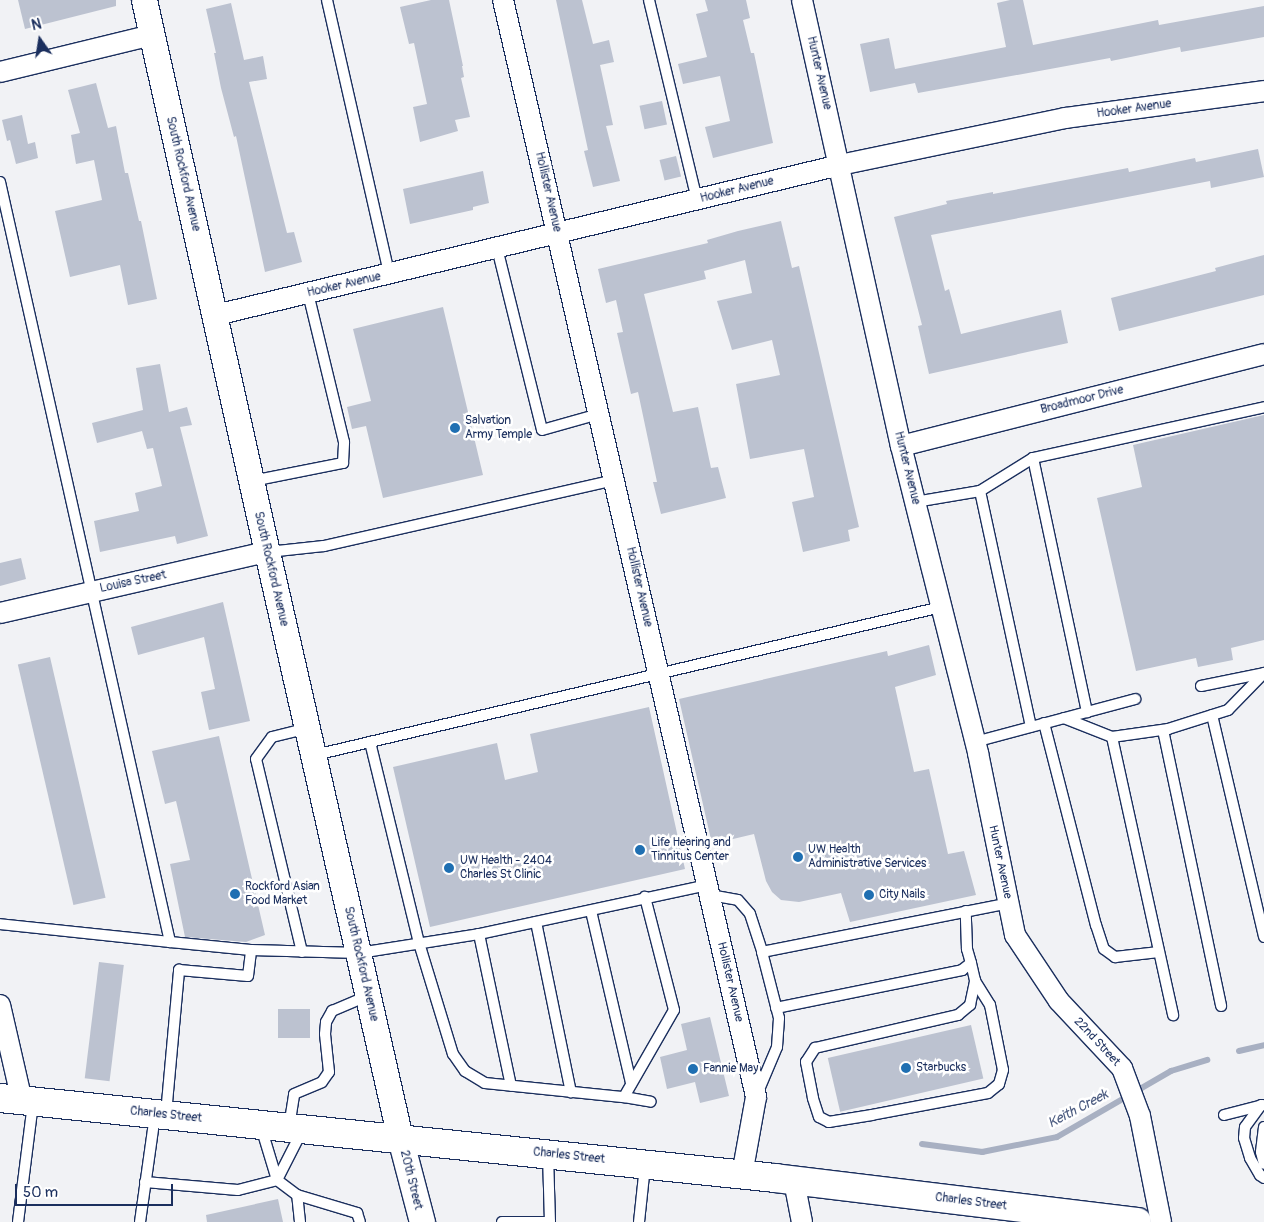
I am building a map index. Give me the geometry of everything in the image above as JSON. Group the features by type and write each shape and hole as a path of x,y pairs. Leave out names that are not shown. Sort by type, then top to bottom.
{"main road":[{"name":"Charles Street","path":"18,1100 261,1126 400,1138 742,1175 1137,1222"}],"street":[{"name":"South Rockford Avenue","path":"144,0 400,1138"},
{"name":"Hollister Avenue","path":"504,0 756,1097 742,1175"},
{"name":"Hunter Avenue","path":"802,0 901,446 975,742 1015,935"},
{"path":"0,72 152,35"},
{"name":"Hooker Avenue","path":"216,315 840,165 1065,118 1264,91"},
{"name":"Broadmoor Drive","path":"901,446 1264,354"},
{"name":"Louisa Street","path":"0,613 267,552"},
{"name":"22nd Street","path":"1015,935 1059,1001 1122,1068 1140,1116 1161,1222"},
{"path":"0,1004 18,1100"},
{"name":"20th Street","path":"400,1138 422,1222"},
{"path":"794,1181 802,1222"}],"lane":[{"path":"327,0 390,274"},
{"path":"649,0 697,200"},
{"path":"0,182 170,942"},
{"path":"497,248 542,430 599,414"},
{"path":"252,481 343,463 344,442 308,293"},
{"path":"915,502 980,491 1033,458 1264,407"},
{"path":"1033,458 1086,712"},
{"path":"267,552 324,546 614,480"},
{"path":"980,491 1031,727"},
{"path":"314,754 941,607"},
{"path":"1064,718 1112,738 1163,730 1228,710 1264,673"},
{"path":"1201,686 1264,673"},
{"path":"975,742 1135,698"},
{"path":"1212,715 1264,937"},
{"path":"1044,723 1096,926 1104,949 1115,957 1159,952"},
{"path":"302,952 256,759 272,737 308,728"},
{"path":"1163,730 1221,1006"},
{"path":"1112,738 1173,1015"},
{"path":"370,742 420,943 453,1054 465,1071 485,1083 624,1097 651,1102"},
{"path":"0,924 251,950 359,953 479,934 591,911 645,897 708,890 738,900 750,914 779,1018 776,1047 756,1097"},
{"path":"624,1097 674,1010 645,897"},
{"path":"762,952 1009,903"},
{"path":"591,911 631,1084"},
{"path":"966,911 967,949 975,981 990,1004 1003,1070 999,1084 988,1093 872,1115 829,1122 819,1117 806,1062 815,1048 958,1016 970,1005 975,981"},
{"path":"536,922 571,1092"},
{"path":"479,934 511,1086"},
{"path":"140,1222 145,1182 160,1114 179,970 248,976 251,950"},
{"path":"776,1008 962,970 971,963"},
{"path":"277,1180 296,1129 294,1094 322,1082 329,1072 325,1034 326,1022 332,1011 368,995"},
{"path":"18,1100 18,1222"},
{"path":"1224,1115 1263,1105"},
{"path":"1263,1105 1245,1127 1244,1138 1250,1158 1260,1175 1264,1178"},
{"path":"261,1126 277,1180 297,1195 358,1213 360,1222"},
{"path":"1264,1127 1261,1152 1264,1164"},
{"path":"502,1222 550,1222 548,1154"},
{"path":"639,1222 645,1165"},
{"path":"145,1182 238,1190 277,1180"},
{"path":"297,1195 300,1222"}],"building":[{"path":"18,0 116,0 116,6 25,29"},
{"path":"431,0 449,0 463,66 464,77 461,78 470,117 455,120 458,131 420,142 413,107 427,104 414,43 409,44 400,7"},
{"path":"556,0 582,0 593,44 609,40 614,62 600,65 613,125 606,126 620,181 593,187 584,151 588,150"},
{"path":"705,0 746,0 750,18 743,20 751,53 754,53 773,143 713,158 705,127 730,121 720,76 683,84 678,64 707,57 696,14 708,11"},
{"path":"1023,0 1033,45 1158,20 1159,25 1264,6 1264,37 1181,52 1180,47 1111,61 1110,58 918,93 915,83 870,92 860,44 889,38 895,69 1006,47 997,3"},
{"path":"231,3 244,60 263,56 267,79 249,82 287,233 294,232 302,262 265,272 236,136 234,137 221,88 214,53 216,53 206,9"},
{"path":"96,83 108,128 116,126 125,173 128,173 139,221 141,221 157,299 128,305 120,265 70,277 55,211 102,200 94,160 76,164 71,135 80,133 68,90"},
{"path":"662,101 667,124 644,129 640,106"},
{"path":"22,115 28,144 35,142 38,158 16,164 10,140 7,141 2,120"},
{"path":"1258,149 1264,177 1211,188 1210,181 931,235 945,291 949,289 961,334 1061,310 1068,343 929,374 918,326 922,325 894,217 947,204 946,201 993,192 993,194 1128,168 1129,172 1195,158 1196,162"},
{"path":"676,156 681,176 665,180 660,160"},
{"path":"483,171 489,203 473,207 473,210 410,224 403,189"},
{"path":"781,221 792,268 799,266 859,527 848,530 850,541 803,552 792,502 814,497 804,449 750,459 736,384 780,375 772,340 732,350 717,301 752,293 745,260 704,271 706,279 644,294 673,412 698,407 711,468 718,467 726,498 661,514 653,482 657,482 638,392 631,394 617,333 623,332 616,300 606,303 598,269 708,243 707,240"},
{"path":"1264,255 1264,295 1119,331 1111,298 1216,271 1215,268"},
{"path":"443,307 483,475 383,498 366,426 352,429 347,407 371,401 353,329"},
{"path":"160,364 169,412 187,407 192,425 180,427 208,536 177,544 175,536 100,552 94,521 139,511 135,493 162,486 153,448 147,449 142,431 97,443 92,423 143,410 136,368"},
{"path":"1264,415 1264,640 1231,648 1233,660 1198,667 1196,658 1136,671 1097,498 1142,487 1133,445"},
{"path":"21,558 26,579 0,586 0,563"},
{"path":"223,602 250,721 209,730 201,692 215,689 204,637 138,655 131,627"},
{"path":"929,645 936,675 895,687 914,772 929,769 948,854 964,851 976,895 850,922 841,893 799,902 781,900 772,892 766,881 754,834 712,844 679,699 887,651 888,656"},
{"path":"50,657 106,898 73,905 18,664"},
{"path":"649,707 685,869 430,927 393,767 497,743 505,780 538,772 530,734"},
{"path":"219,736 265,935 246,942 185,937 170,864 190,860 176,801 165,804 152,751"},
{"path":"99,962 124,965 110,1081 85,1078"},
{"path":"278,1009 310,1009 310,1038 278,1038"},
{"name":"Fannie May","path":"710,1017 729,1096 700,1103 695,1082 667,1089 660,1057 687,1050 681,1024"},
{"name":"Starbucks","path":"971,1025 983,1079 840,1112 828,1058"},
{"path":"278,1199 283,1222 207,1222 206,1215"}],"waterway":[{"name":"Keith Creek","path":"1239,1051 1264,1045"},
{"name":"Keith Creek","path":"922,1144 982,1152 1057,1137 1171,1071 1207,1060"}],"place":[{"name":"Salvation Army Temple","path":"455,428"},
{"name":"Life Hearing and Tinnitus Center","path":"640,850"},
{"name":"UW Health Administrative Services","path":"798,857"},
{"name":"UW Health - 2404 Charles St Clinic","path":"449,868"},
{"name":"Rockford Asian Food Market","path":"235,894"},
{"name":"City Nails","path":"869,895"},
{"name":"Starbucks","path":"906,1068"},
{"name":"Fannie May","path":"693,1069"}]}
